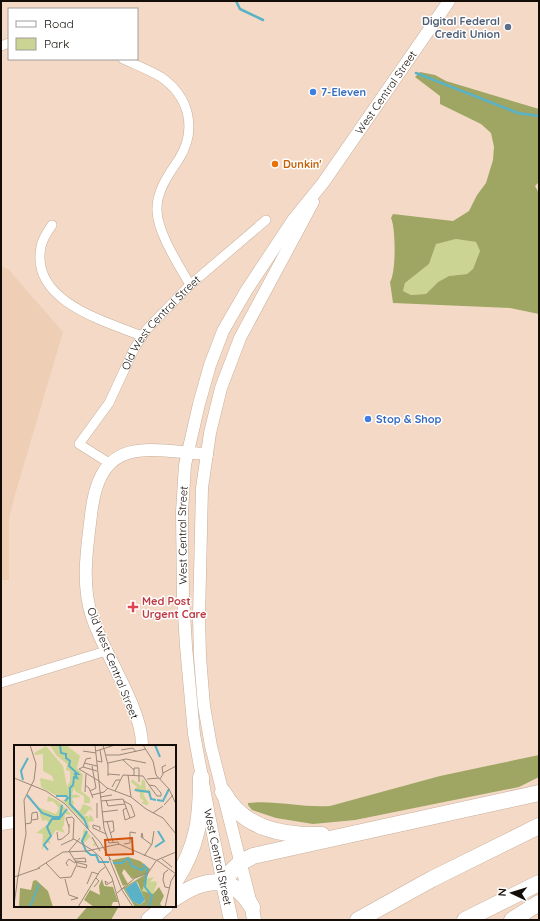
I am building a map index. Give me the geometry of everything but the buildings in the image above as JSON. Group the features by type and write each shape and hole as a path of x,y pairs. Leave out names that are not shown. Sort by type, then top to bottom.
{"highway":[{"path":"176,879 190,856 197,834 201,810 201,777"},
{"path":"223,792 233,808 253,823 265,828 292,834 320,835 360,832"},
{"path":"224,884 232,870 241,862 253,856 539,793"},
{"path":"358,920 432,879 539,826"},
{"path":"176,897 203,884 211,882 224,884 239,890 253,914"},
{"path":"465,920 539,883"},
{"path":"512,920 539,903"},
{"path":"143,920 153,907"},
{"path":"149,920 164,907"}],"main road":[{"name":"West Central Street","path":"231,920 201,777 191,705 183,597 182,512 185,465 201,398 223,331 246,291 293,220 323,183 449,1"},
{"name":"West Central Street","path":"253,914 208,728 200,657 202,498 210,433 221,388 240,338 323,183"},
{"path":"109,463 119,456 137,450 207,454"},
{"name":"Old West Central Street","path":"109,463 99,479 93,500 85,579 92,617 136,717 142,745"},
{"path":"1,824 14,822"}],"street":[{"path":"125,60 160,76 169,82 183,100 188,110 190,126 187,143 163,184 157,200 157,210 164,235 190,285"},
{"name":"Old West Central Street","path":"109,463 79,444 109,403 142,336 153,322 190,285 266,220"},
{"path":"52,225 41,246 40,260 48,282 59,297 103,320 142,336"},
{"path":"1,683 106,651"}],"shaded area":[{"path":"1,266 8,269 63,332 9,518 9,580 1,580"}],"green space":[{"path":"420,72 435,75 446,81 539,109 539,182 535,186 539,193 539,314 510,308 393,303 390,282 394,261 394,231 391,218 393,214 453,221 469,211 477,195 486,183 493,160 494,147 491,133 481,124 440,104 440,96 415,77","holes":["456,239 476,242 480,251 473,269 467,274 449,276 438,282 426,294 411,295 403,291 405,283 429,264 436,244"]},
{"path":"456,239 476,242 480,251 473,269 467,274 449,276 438,282 426,294 411,295 403,291 405,283 429,264 436,243"},
{"path":"539,755 539,777 519,787 355,820 313,824 276,818 252,810 248,805 248,803 258,802 330,806 440,776"},
{"path":"87,907 118,907 111,920 76,920"}],"waterway":[{"path":"236,1 240,9 263,20"},
{"path":"416,73 518,113 539,116"}],"place":[{"name":"Digital Federal Credit Union","path":"508,27"},
{"name":"7-Eleven","path":"313,92"},
{"name":"Dunkin'","path":"275,164"},
{"name":"Stop & Shop","path":"368,419"},
{"name":"Med Post Urgent Care","path":"133,607"}]}
